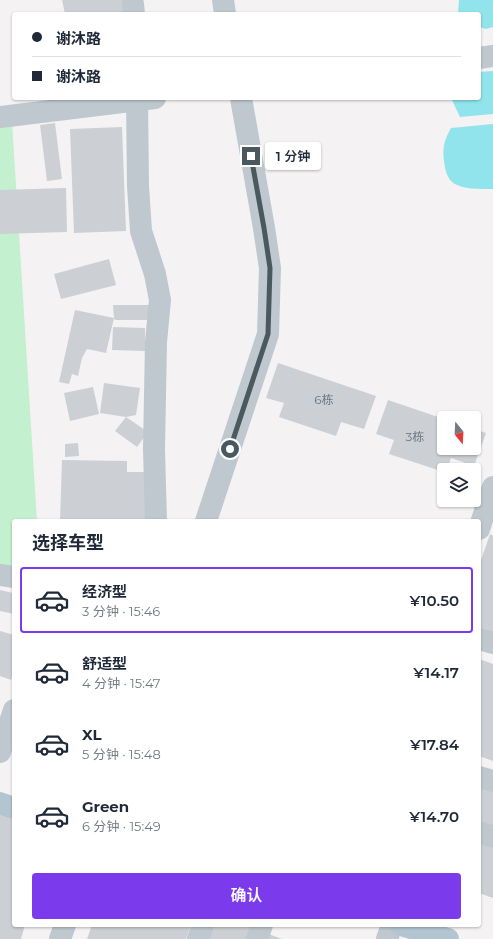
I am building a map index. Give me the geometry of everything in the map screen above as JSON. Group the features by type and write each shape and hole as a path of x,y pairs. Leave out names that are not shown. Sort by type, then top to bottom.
{"main road":[{"path":"0,803 12,807"},
{"path":"408,927 448,939"}],"street":[{"path":"223,0 225,12"},
{"path":"481,58 493,56"},
{"path":"0,117 135,100"},
{"path":"143,100 138,186 141,231 155,274 160,300 156,342 154,449 156,519"},
{"path":"207,519 268,334 270,268 241,100"},
{"path":"486,518 493,487"},
{"path":"0,575 12,577"},
{"path":"481,640 493,643"},
{"path":"0,752 12,716"},
{"path":"481,778 493,781"},
{"path":"481,833 493,837"},
{"path":"60,939 64,927"},
{"path":"198,939 202,927"},
{"path":"257,939 261,927"},
{"path":"388,939 391,927"}],"green space":[{"path":"0,121 12,121 37,519 12,519 12,569 0,566"}],"water":[{"path":"459,0 493,0 493,27 486,29 481,28 481,12 458,12"},
{"path":"493,71 493,114 460,117 452,100 481,100 481,72"},
{"path":"493,124 493,189 471,188 455,184 449,179 443,156 444,143 451,128"}],"building":[{"path":"62,0 128,0 130,12 65,12"},
{"path":"55,123 62,179 47,181 40,125"},
{"path":"122,127 126,231 74,233 70,129"},
{"path":"66,188 67,232 0,234 0,190"},
{"path":"109,259 116,285 61,299 54,274"},
{"path":"113,305 154,305 155,320 115,320"},
{"path":"75,310 114,318 106,353 87,349 82,358 78,376 72,374 69,384 59,382"},
{"path":"113,327 145,328 145,351 112,350"},
{"path":"278,363 376,396 364,429 341,422 336,436 279,417 284,403 266,398"},
{"path":"104,383 140,388 136,415 126,417 100,413"},
{"path":"93,387 99,414 70,421 64,393"},
{"path":"388,400 437,417 437,455 478,455 475,463 465,463 451,458 449,463 437,463 437,470 389,454 394,440 376,434"},
{"path":"126,417 148,432 137,447 115,431"},
{"path":"481,431 486,433 481,447"},
{"path":"78,443 79,456 65,457 65,444"},
{"path":"62,460 127,461 127,472 153,472 152,519 60,519"},
{"path":"490,534 493,536 493,636 481,632 481,560"},
{"path":"0,590 12,593 12,614 0,611"},
{"path":"0,631 12,634 12,677 11,680 0,676"},
{"path":"481,660 493,664 493,761 481,757"},
{"path":"481,785 493,788 493,827 481,823"},
{"path":"0,811 12,815 12,927 24,927 21,939 0,939"},
{"path":"481,839 493,848 493,898 481,894"},
{"path":"91,927 190,927 186,939 87,939"},
{"path":"213,927 250,927 256,929 252,939 209,939"},
{"path":"266,933 282,939 264,939"}],"route":[{"path":"230,449 268,334 270,268 251,156"}]}
